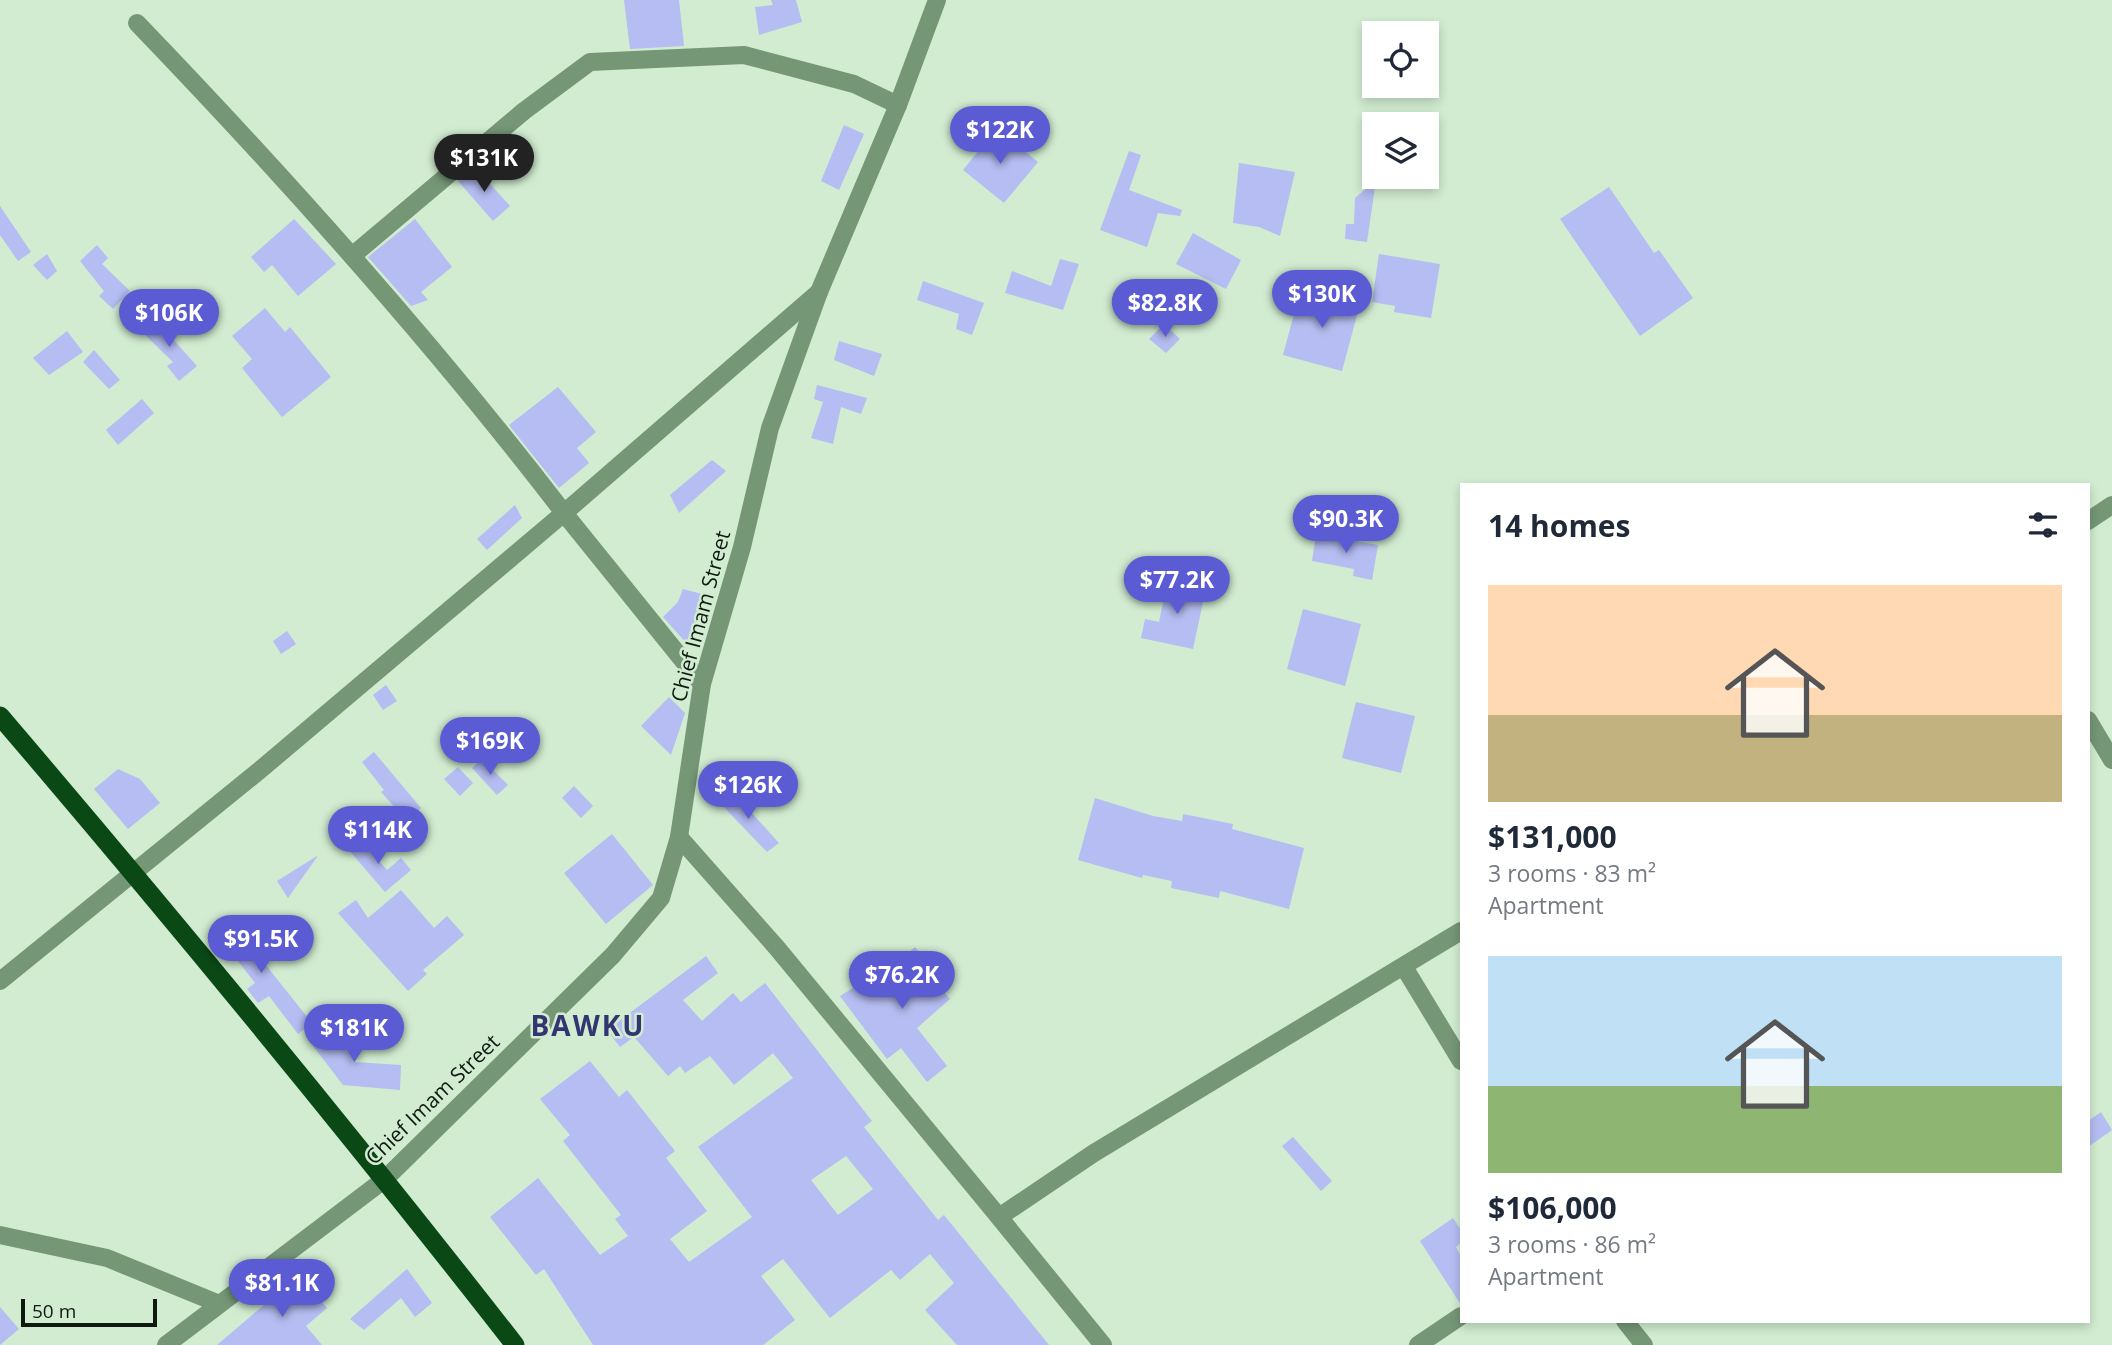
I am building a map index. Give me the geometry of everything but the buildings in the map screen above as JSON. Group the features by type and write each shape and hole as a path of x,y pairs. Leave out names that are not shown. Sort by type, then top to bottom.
{"highway":[{"path":"0,716 135,873 385,1178 515,1345"}],"street":[{"name":"Chief Imam Street","path":"166,1345 217,1303 385,1178 618,948 662,898 679,837 702,684 742,547 770,428 819,292 898,105 935,1"},
{"path":"137,23 236,126 408,317 702,684"},
{"path":"352,256 524,111 590,62 744,55 854,84 898,105"},
{"path":"0,981 135,873 564,513 819,292"},
{"path":"2090,520 2112,505"},
{"path":"2090,723 2112,760"},
{"path":"679,837 777,948 1102,1345"},
{"path":"999,1217 1094,1153 1460,932"},
{"path":"1404,967 1460,1059"},
{"path":"0,1235 107,1258 217,1303"},
{"path":"1418,1345 1460,1317"},
{"path":"1627,1323 1644,1345"}],"district":[{"name":"BAWKU","path":"588,1025"}]}
